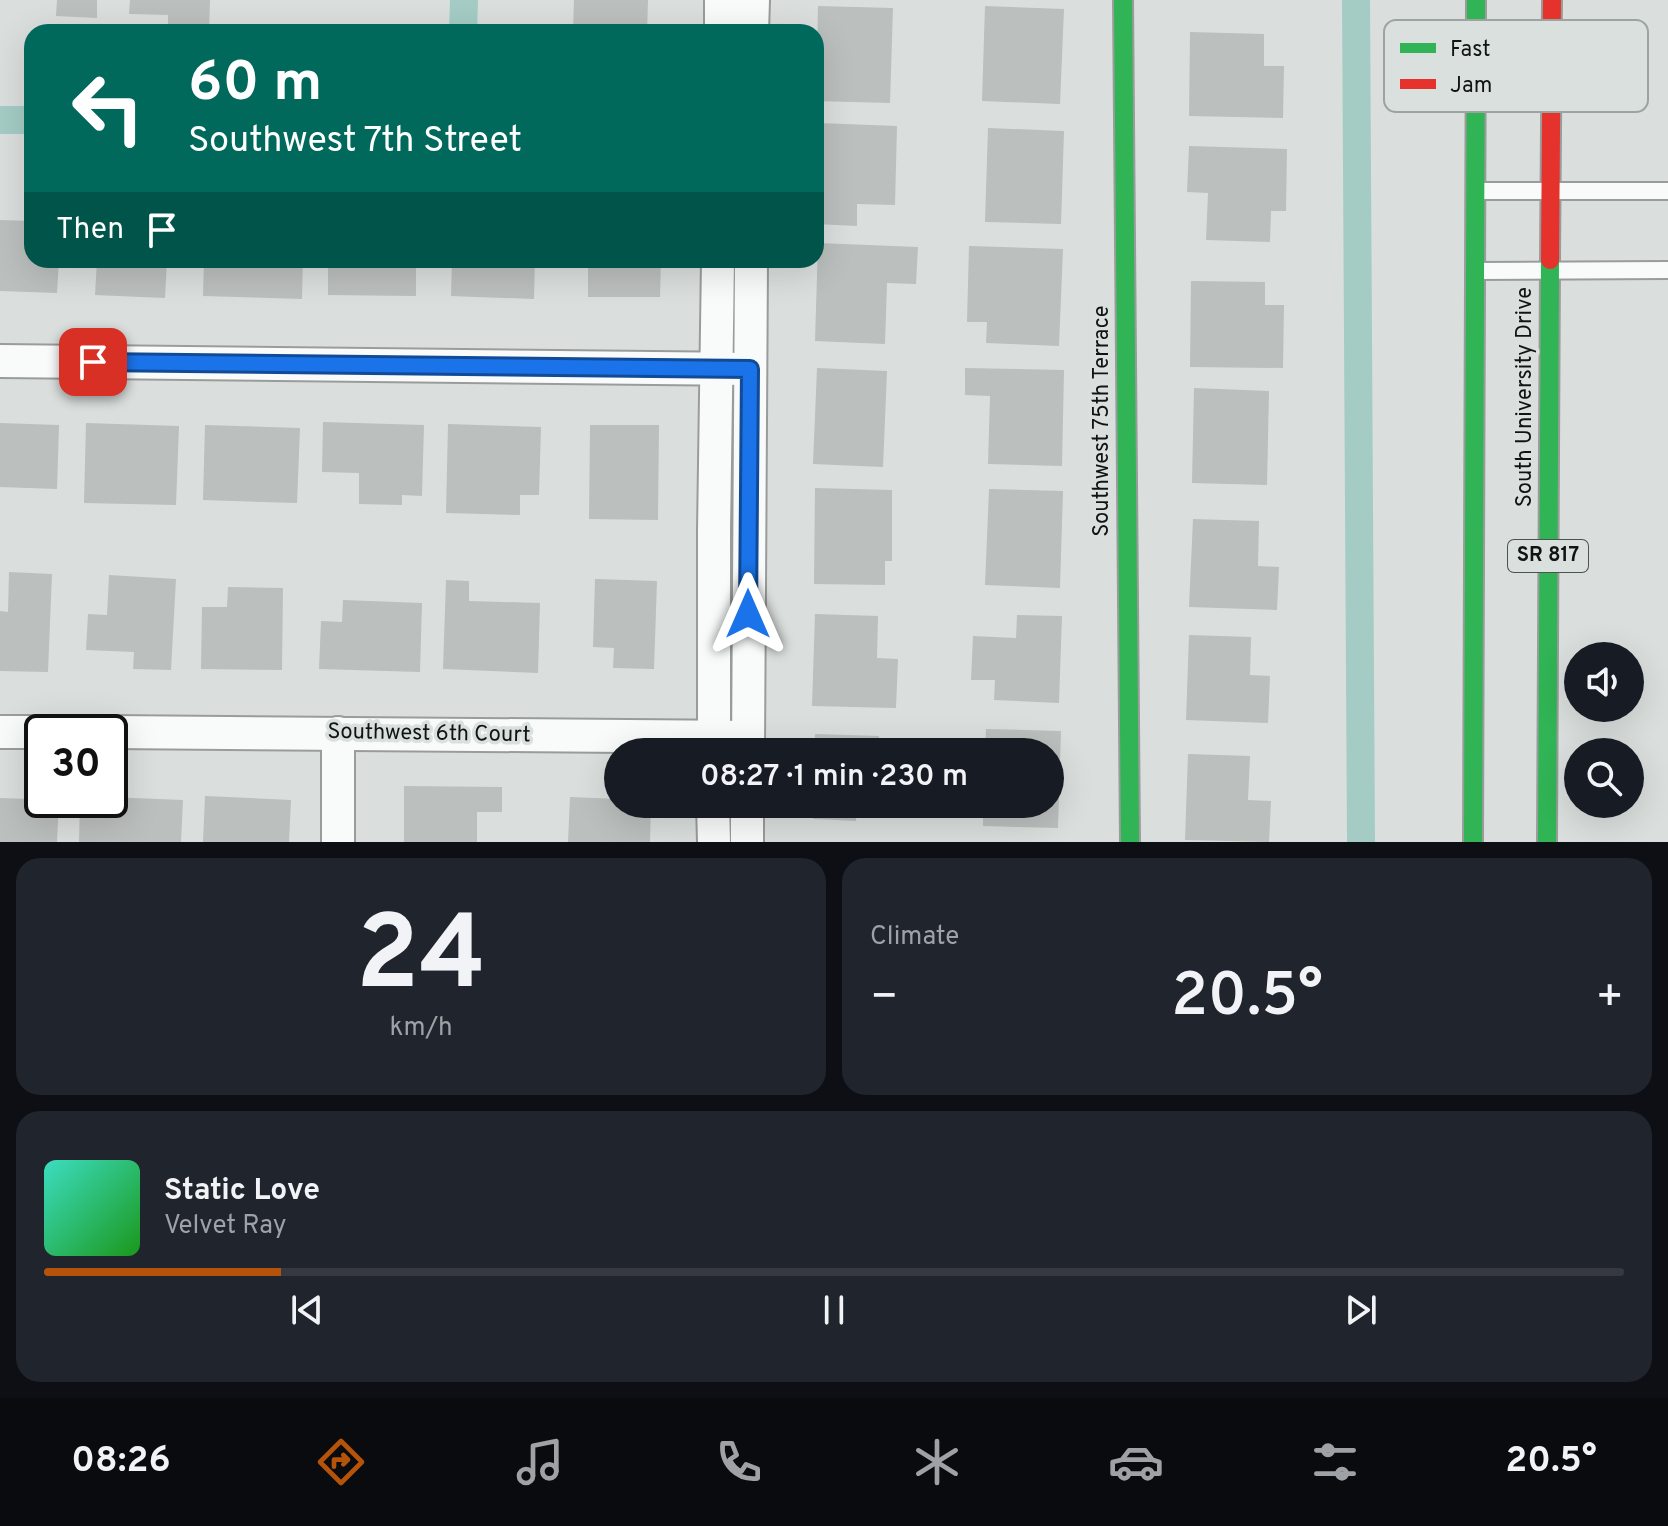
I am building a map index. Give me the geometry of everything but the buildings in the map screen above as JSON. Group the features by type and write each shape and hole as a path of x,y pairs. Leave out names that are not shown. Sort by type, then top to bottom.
{"main road":[{"name":"Southwest 75th Terrace","path":"1123,0 1130,842"},
{"path":"1476,0 1476,20"},
{"name":"South University Drive","path":"1552,0 1552,20"},
{"path":"1473,842 1475,112"},
{"name":"South University Drive","path":"1547,842 1551,112"}],"street":[{"path":"721,0 721,24"},
{"path":"752,24 753,0"},
{"path":"714,738 718,268"},
{"path":"748,738 751,268"},
{"path":"0,361 750,369"},
{"path":"0,732 24,732"},
{"name":"Southwest 6th Court","path":"128,732 338,733 604,741"},
{"path":"338,733 338,842"},
{"path":"713,818 714,842"},
{"path":"747,818 747,842"}],"lane":[{"path":"1475,191 1668,191"},
{"path":"1475,271 1668,270"}],"waterway":[{"path":"463,24 464,0"},
{"path":"1356,0 1361,842"},
{"path":"0,120 24,120"}],"traffic: fast":[{"path":"1123,0 1130,842"},
{"path":"1476,0 1476,20"},
{"path":"1473,842 1476,112"},
{"path":"1547,842 1550,260"}],"traffic: jam":[{"path":"1552,0 1552,20"},
{"path":"1550,260 1551,112"}],"route":[{"path":"93,362 750,369 748,614"}]}
